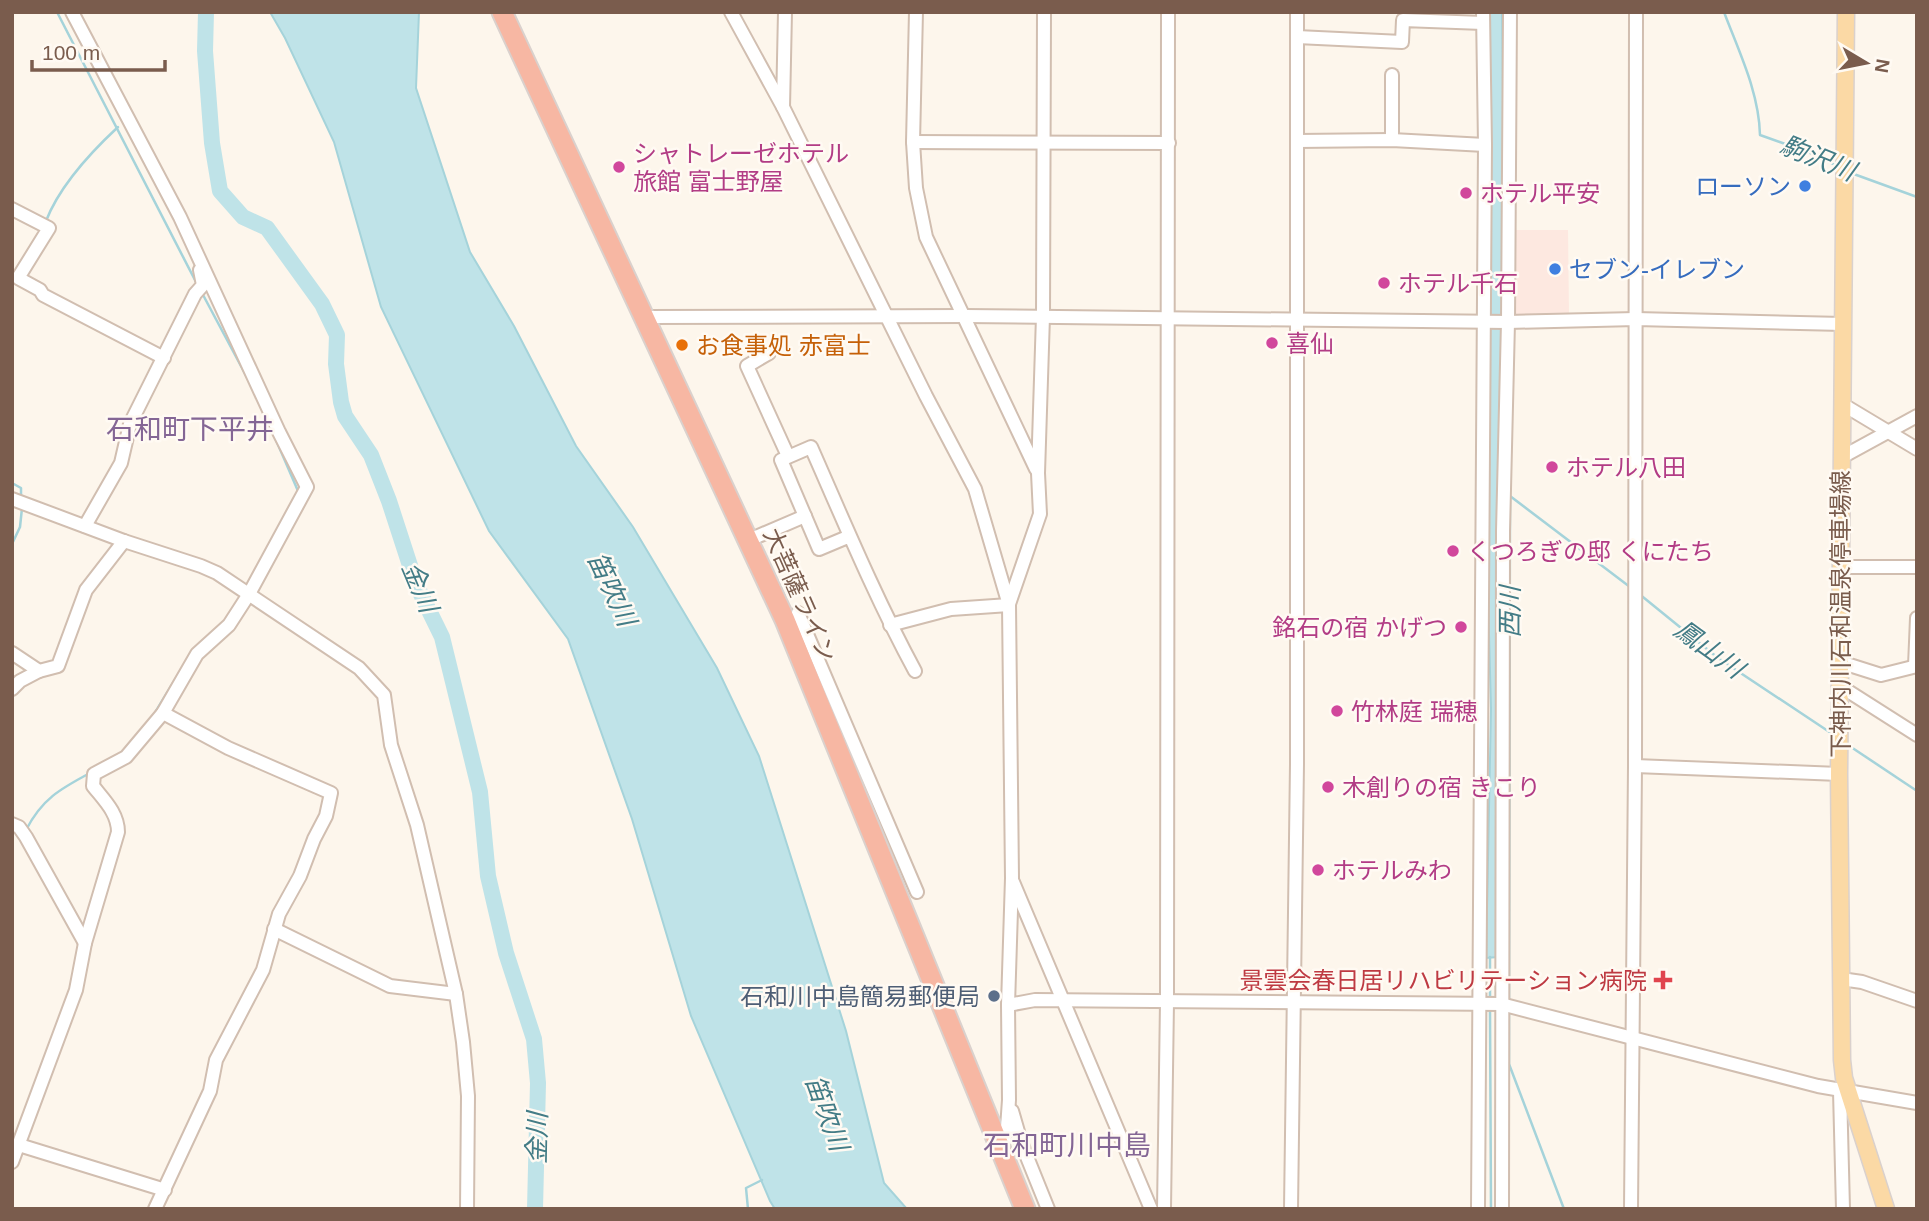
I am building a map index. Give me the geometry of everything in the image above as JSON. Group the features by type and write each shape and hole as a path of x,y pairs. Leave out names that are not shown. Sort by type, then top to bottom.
{"highway":[{"name":"大菩薩ライン","path":"502,12 749,540 825,696 1025,1209"}],"main road":[{"name":"下神内川石和温泉停車場線","path":"1846,12 1839,739 1842,1060 1844,1092 1885,1209"}],"street":[{"path":"12,1162 76,990 85,943 118,832 114,814 93,786 94,774 126,757 163,713 197,654 229,625 307,487 197,253 72,12"},
{"path":"731,12 783,107 975,489 1009,605 1012,878 1008,1005 1009,1100 1002,1149"},
{"path":"783,107 785,12"},
{"path":"916,12 913,142 916,188 926,237 1038,474"},
{"path":"1009,605 1040,514 1038,474 1043,316 1044,12"},
{"path":"1164,1209 1167,1002 1168,12"},
{"path":"1291,1209 1297,764 1297,12"},
{"path":"1478,1209 1498,1005 1492,960 1504,488 1510,12"},
{"path":"1631,1209 1635,766 1636,12"},
{"path":"1297,37 1402,42 1403,20 1483,18 1492,960 1498,1005 1502,1209"},
{"path":"1392,75 1392,140"},
{"path":"1297,141 1392,140 1485,145"},
{"path":"913,142 1169,143"},
{"path":"12,209 49,228 18,278 40,290 43,295 163,358"},
{"path":"85,526 121,463 130,424 199,290 197,253"},
{"path":"646,317 1043,316 1506,322 1636,319 1843,324"},
{"path":"769,353 747,366 788,456"},
{"path":"1842,404 1917,449"},
{"path":"1842,457 1917,416"},
{"path":"850,536 819,550 781,460 811,447 890,625 915,671"},
{"path":"17,501 201,566 247,592 359,668 384,695 391,745 417,825 456,994 468,1096 467,1209"},
{"path":"749,540 805,516"},
{"path":"12,689 20,681 39,671 58,666 86,590 124,541"},
{"path":"1841,567 1917,567"},
{"path":"890,625 951,609 1009,605"},
{"path":"799,613 825,696 917,892"},
{"path":"1840,662 1881,675 1916,666 1917,618"},
{"path":"12,653 39,671"},
{"path":"1840,687 1917,735"},
{"path":"155,1209 210,1091 216,1060 263,970 274,929 326,817 331,793 228,748 163,713"},
{"path":"1635,766 1839,774"},
{"path":"12,824 19,827 26,837 85,943"},
{"path":"1012,878 1151,1209"},
{"path":"274,929 390,986 456,994"},
{"path":"1841,979 1862,982 1917,1001"},
{"path":"1008,1005 1035,1000 1498,1005 1844,1092 1917,1103"},
{"path":"1843,1209 1844,1092"},
{"path":"1009,1100 1021,1142 1048,1209"},
{"path":"19,1145 165,1190"}],"shaded area":[{"path":"1511,230 1568,230 1569,316 1513,316"}],"water":[{"name":"笛吹川","path":"270,12 419,12 416,88 470,252 514,326 576,446 633,527 717,668 759,756 846,1031 884,1183 907,1209 775,1209 770,1201 691,1016 632,819 568,639 489,531 381,307 334,142"},
{"path":"1489,12 1502,12 1504,183 1499,523 1498,957 1486,958 1491,709 1486,521 1491,182"}],"waterway":[{"path":"57,12 197,284"},
{"name":"金川","path":"206,12 205,51 212,143 220,191 243,217 267,228 322,304 337,335 336,364 345,416 371,455 416,584 442,637 480,792 488,876 506,953 534,1039 538,1083 535,1209"},
{"name":"駒沢川","path":"1724,12 1752,88 1760,135 1813,154 1839,167"},
{"path":"46,221 59,195 77,170 118,127"},
{"name":"駒沢川","path":"1851,173 1917,197"},
{"path":"202,293 250,383"},
{"path":"273,433 298,491"},
{"path":"12,483 21,488 21,497"},
{"name":"鳳山川","path":"1510,496 1630,587"},
{"name":"西川","path":"1509,1003 1510,496"},
{"path":"12,544 20,527 22,508"},
{"name":"鳳山川","path":"1638,593 1718,658 1834,735"},
{"path":"153,716 179,673"},
{"name":"鳳山川","path":"1845,743 1917,791"},
{"path":"26,830 45,803 90,773"},
{"path":"1490,957 1490,999"},
{"path":"1490,1009 1491,1209"},
{"name":"西川","path":"1509,1010 1509,1064 1564,1209"},
{"path":"748,1209 746,1188 762,1180"}],"place":[{"name":"シャトレーゼホテル 旅館 富士野屋","path":"619,167"},
{"name":"ローソン","path":"1805,186"},
{"name":"ホテル平安","path":"1466,193"},
{"name":"セブン-イレブン","path":"1555,269"},
{"name":"ホテル千石","path":"1384,283"},
{"name":"喜仙","path":"1272,343"},
{"name":"お食事処 赤富士","path":"682,345"},
{"name":"ホテル八田","path":"1552,467"},
{"name":"くつろぎの邸 くにたち","path":"1453,551"},
{"name":"銘石の宿 かげつ","path":"1461,627"},
{"name":"竹林庭 瑞穂","path":"1337,711"},
{"name":"木創りの宿 きこり","path":"1328,787"},
{"name":"ホテルみわ","path":"1318,870"},
{"name":"景雲会春日居リハビリテーション病院","path":"1663,980"},
{"name":"石和川中島簡易郵便局","path":"994,996"}],"district":[{"name":"石和町下平井","path":"190,429"},
{"name":"石和町川中島","path":"1067,1145"}]}
